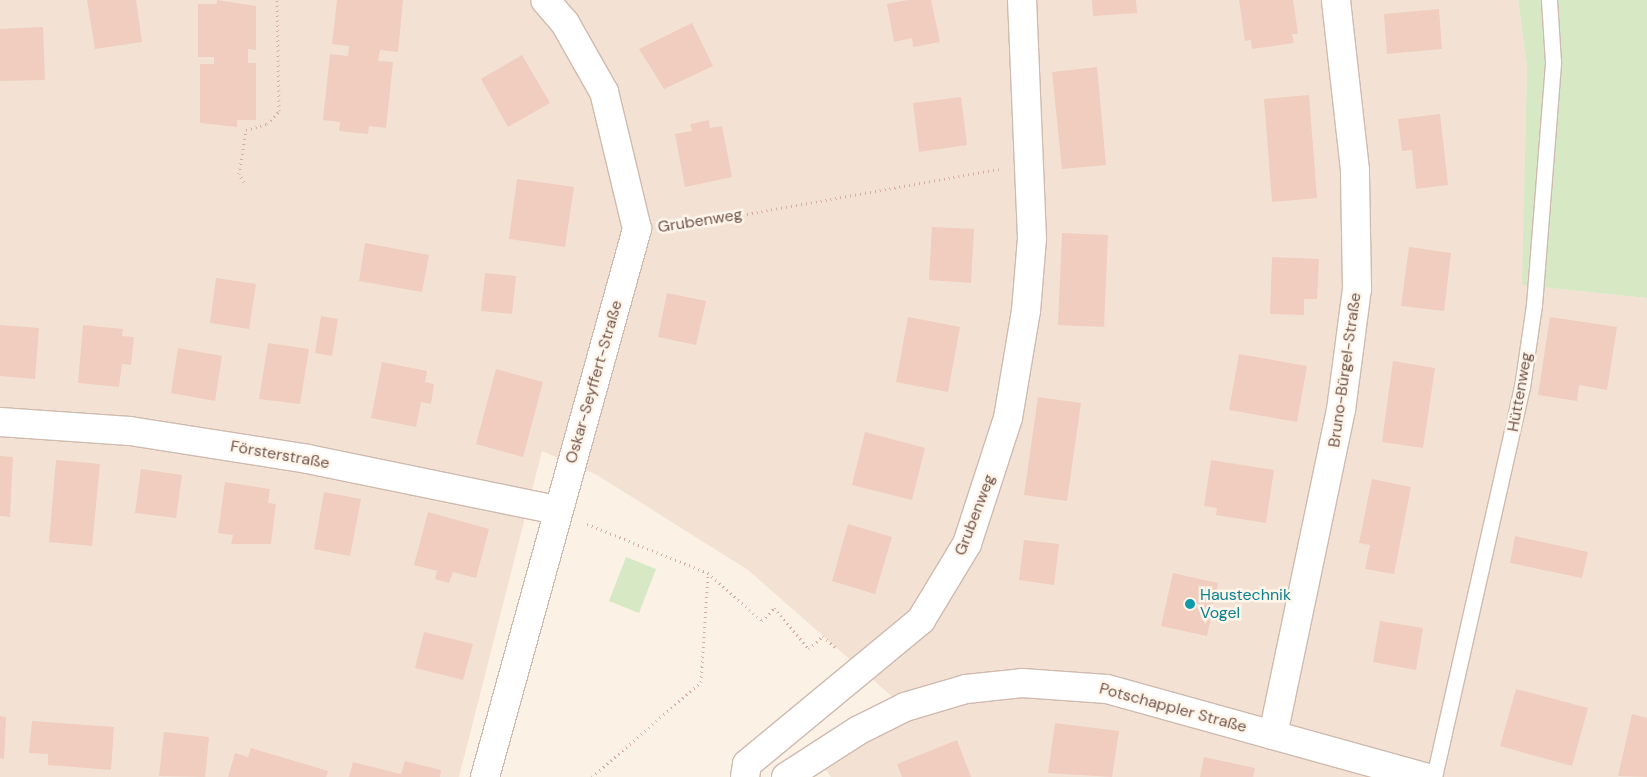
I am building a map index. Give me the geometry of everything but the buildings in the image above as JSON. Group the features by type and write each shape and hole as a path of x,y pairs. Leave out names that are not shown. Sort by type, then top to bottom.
{"street":[{"name":"Oskar-Seyffert-Straße","path":"485,777 557,510 637,229 604,92 565,23 545,0"},
{"name":"Grubenweg","path":"745,777 747,764 863,671 921,620 947,582 967,544 989,482 1008,418 1026,311 1032,238 1022,0"},
{"name":"Bruno-Bürgel-Straße","path":"1273,735 1337,430 1357,297 1355,170 1336,0"},
{"name":"Försterstraße","path":"0,422 130,431 308,459 557,510"},
{"name":"Potschappler Straße","path":"786,777 859,730 904,707 966,690 1022,682 1107,689 1425,777"}],"lane":[{"name":"Hüttenweg","path":"1434,777 1524,378 1534,305 1553,62 1549,0"}],"path":[{"path":"244,182 239,174 246,130 267,124 278,111 277,0"},
{"name":"Grubenweg","path":"637,229 656,230 1029,164"},
{"path":"557,510 708,574 762,620 774,608 809,649 822,636 863,671"},
{"path":"592,777 701,682 708,574"}],"shaded area":[{"path":"0,0 1518,0 1527,66 1523,285 1647,298 1647,777 831,777 816,757 904,707 748,570 597,475 542,451 459,777 0,777"}],"green space":[{"path":"1518,0 1647,0 1647,298 1522,285 1527,66"},
{"path":"626,557 656,569 639,613 609,601"}],"place":[{"name":"Haustechnik Vogel","path":"1190,604"}]}
